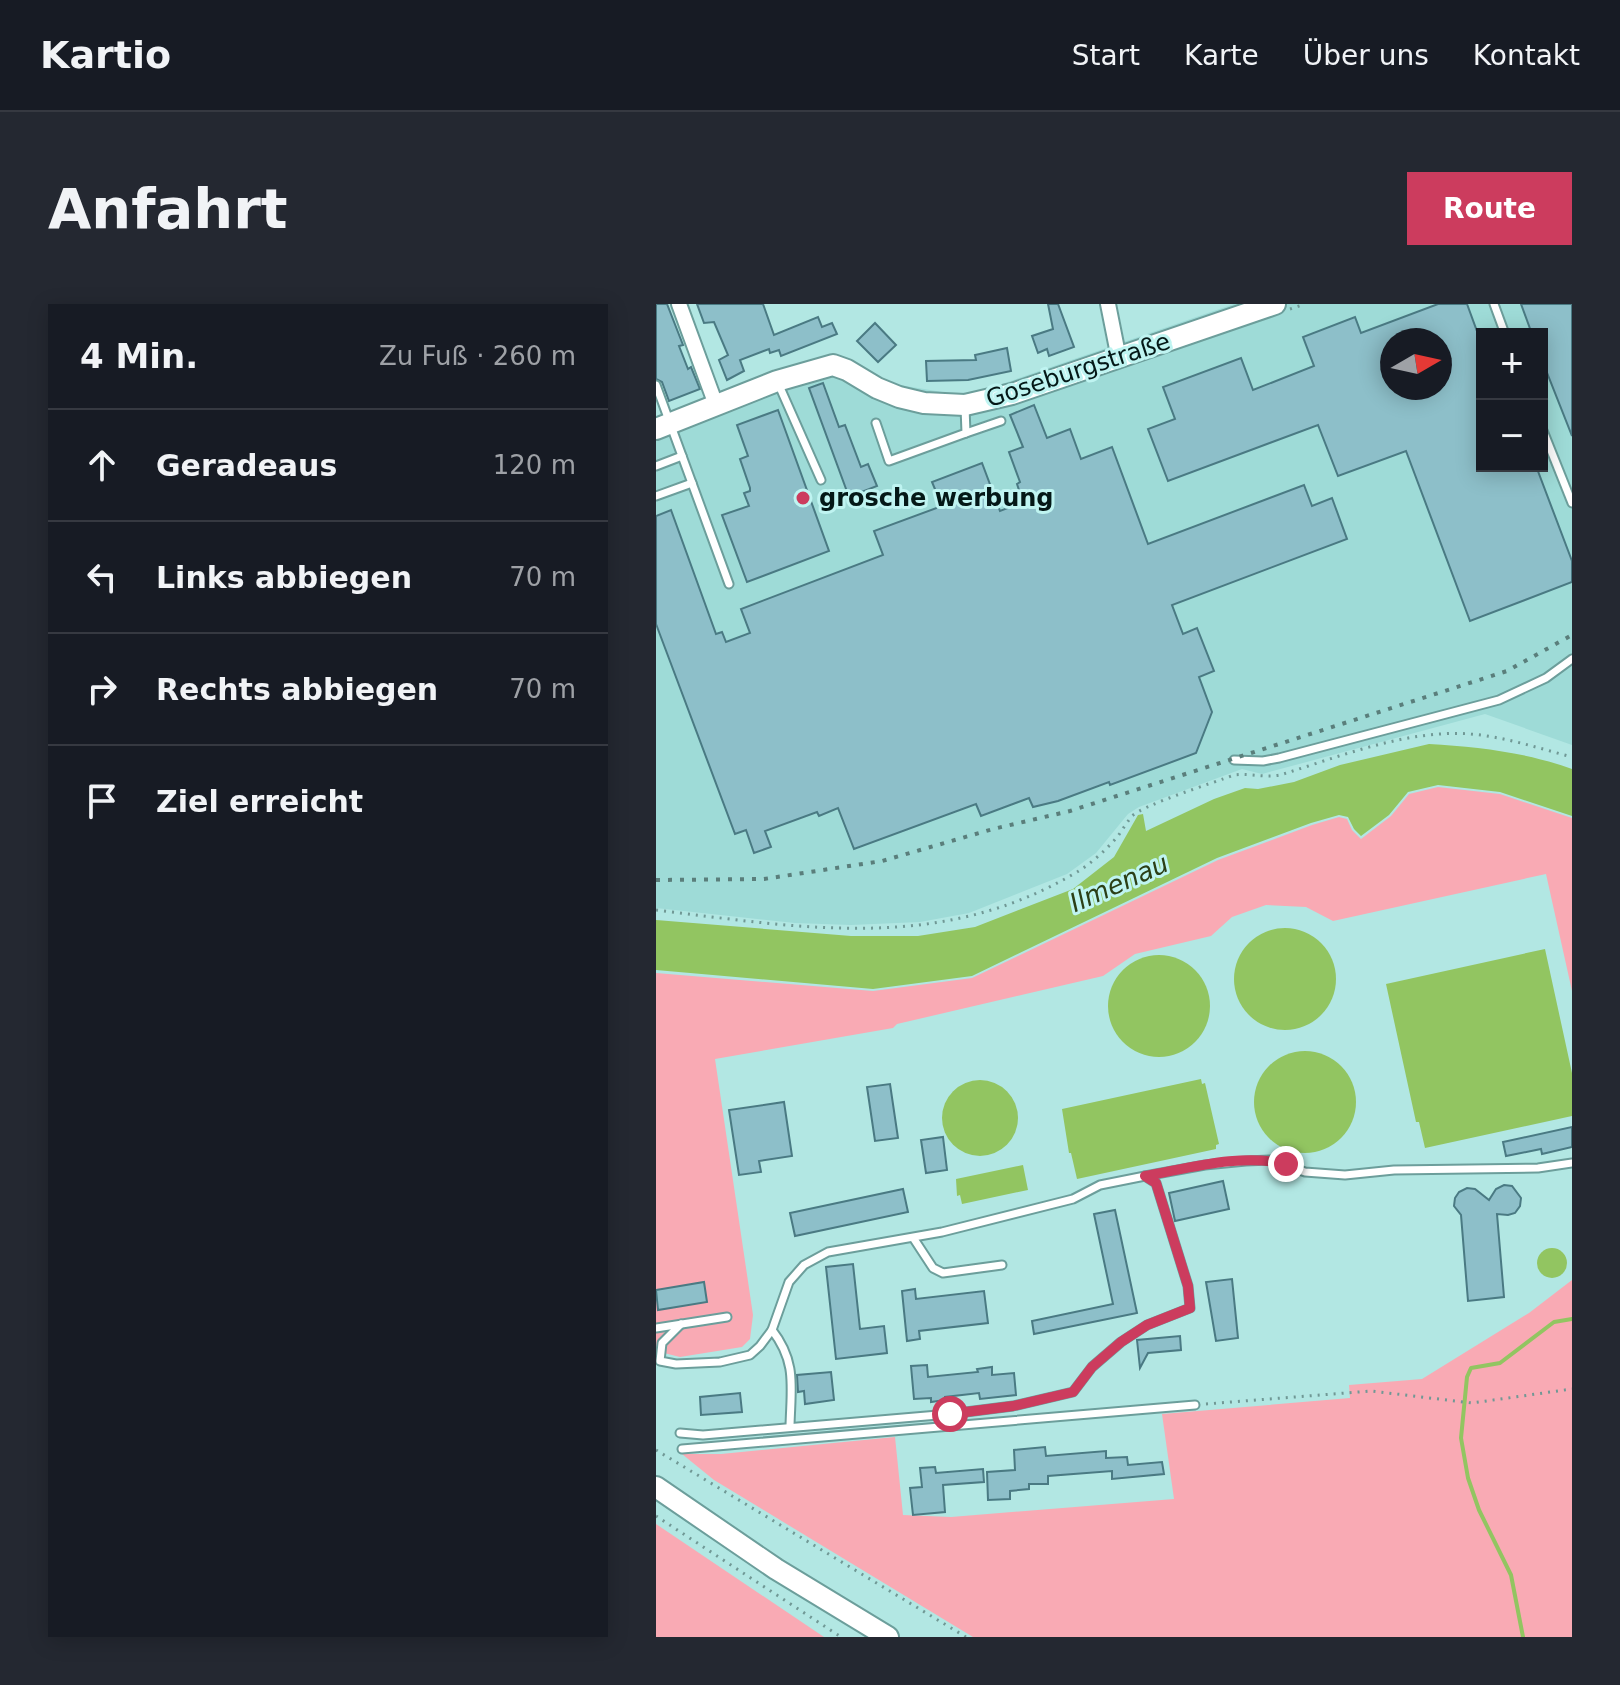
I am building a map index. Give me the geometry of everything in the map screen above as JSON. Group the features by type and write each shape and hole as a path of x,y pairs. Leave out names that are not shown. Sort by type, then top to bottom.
{"street":[{"path":"679,304 716,405"},
{"path":"1108,304 1119,359"},
{"name":"Goseburgstraße","path":"663,426 777,381 833,365 899,397 924,403 965,405 1012,394 1275,304"},
{"path":"656,1487 776,1569 888,1637"}],"lane":[{"path":"1494,304 1503,328"},
{"path":"777,381 821,480"},
{"path":"656,385 663,426 682,456 729,584"},
{"path":"965,405 966,433"},
{"path":"876,423 889,461 1001,421"},
{"path":"1548,443 1572,503"},
{"path":"656,466 682,456"},
{"path":"656,496 692,483"},
{"path":"1234,760 1279,758 1473,709 1527,688 1572,659"},
{"path":"681,1324 662,1343 660,1361 676,1364 720,1362 750,1355 772,1330 789,1282 804,1265 828,1252 914,1239 1073,1199 1100,1185 1205,1165 1270,1160 1305,1172 1345,1175 1409,1169 1538,1168 1572,1163"},
{"path":"680,1433 703,1435 997,1408 1073,1392 1092,1367 1121,1342 1147,1325 1190,1308 1188,1286 1156,1183 1145,1176"},
{"path":"914,1239 933,1268 943,1273 1002,1265"},
{"path":"656,1328 727,1317"},
{"path":"772,1330 786,1348 791,1381 790,1426"},
{"path":"682,1449 1195,1405"}],"path":[{"path":"656,910 795,927 844,929 882,929 957,920 1010,904 1080,871 1099,855 1135,814 1234,775 1280,775 1396,742 1468,734 1505,738 1572,757"},
{"path":"1195,1405 1371,1391 1472,1403 1572,1389"},
{"path":"656,1450 966,1637"},
{"path":"656,1516 841,1637"}],"shaded area":[{"path":"1234,304 1572,304 1572,745 1485,714 1262,774 1242,769 1139,807 1128,814 1096,853 1067,874 969,913 920,922 851,925 795,923 656,908 656,425 840,355 887,383 967,396"},
{"path":"1438,787 1500,794 1572,818 1572,991 1546,874 1333,921 1306,907 1266,905 1232,917 1211,936 1135,954 1103,976 897,1024 893,1028 715,1059 753,1315 750,1339 742,1347 680,1357 656,1351 656,973 873,991 972,978 1218,860 1312,825 1339,817 1347,819 1361,839 1391,816 1409,794"},
{"path":"1572,1280 1572,1637 973,1637 714,1480 682,1454 721,1454 895,1437 903,1515 951,1517 1174,1499 1162,1414 1350,1398 1349,1385 1422,1379 1529,1313"},
{"path":"656,1524 824,1637 656,1637"}],"water":[{"name":"Ilmenau","path":"1429,744 1501,751 1572,769 1572,816 1500,792 1438,785 1408,792 1389,815 1361,836 1348,817 1339,815 1311,823 1217,858 972,976 873,989 656,970 656,920 851,936 918,936 975,927 1073,889 1114,857 1138,815 1143,814 1146,831 1245,788 1258,789 1294,782 1340,765"},
{"path":"1285,928 1304,932 1321,943 1332,960 1336,979 1332,998 1321,1015 1304,1026 1285,1030 1266,1026 1249,1015 1238,998 1234,979 1238,960 1249,943 1266,932"},
{"path":"1545,949 1572,1073 1572,1116 1425,1148 1419,1122 1416,1122 1386,984"},
{"path":"1159,955 1178,959 1195,970 1206,987 1210,1006 1206,1025 1195,1042 1178,1053 1159,1057 1140,1053 1123,1042 1112,1025 1108,1006 1112,987 1123,970 1140,959"},
{"path":"1305,1051 1324,1055 1341,1066 1352,1083 1356,1102 1352,1121 1341,1138 1324,1149 1305,1153 1286,1149 1269,1138 1258,1121 1254,1102 1258,1083 1269,1066 1286,1055"},
{"path":"1201,1079 1202,1084 1205,1083 1219,1144 1216,1149 1077,1179 1062,1109"},
{"path":"980,1080 994,1083 1007,1091 1015,1104 1018,1118 1015,1132 1007,1145 994,1153 980,1156 966,1153 953,1145 945,1132 942,1118 945,1104 953,1091 966,1083"},
{"path":"1023,1165 1028,1190 962,1204 960,1195 957,1196 956,1179"},
{"path":"1552,1248 1558,1249 1566,1257 1566,1269 1558,1277 1552,1278 1546,1277 1538,1269 1537,1263 1538,1257 1546,1249"}],"building":[{"path":"656,304 667,304 683,345 679,346 700,389 669,401 662,382 656,379"},
{"path":"697,304 763,304 774,335 818,317 822,327 832,323 837,334 781,356 779,350 770,353 769,349 740,360 744,371 727,380 719,360 728,355 714,322 704,323"},
{"path":"1048,304 1058,304 1074,347 1049,356 1047,349 1038,353 1032,336 1053,329"},
{"path":"1438,304 1467,304 1476,329 1476,472 1538,472 1572,561 1572,582 1470,621 1406,451 1338,476 1318,425 1168,481 1148,429 1175,419 1163,387 1241,358 1253,390 1314,366 1303,337 1355,317 1361,333"},
{"path":"1521,304 1572,304 1572,436 1548,375 1548,328 1530,328"},
{"path":"875,323 896,345 878,362 857,341"},
{"path":"1007,348 1011,371 968,380 927,381 926,361 976,360 975,355"},
{"path":"823,383 839,427 845,425 861,467 868,464 877,486 849,497 809,388"},
{"path":"1034,405 1047,438 1070,429 1081,459 1112,447 1148,544 1304,485 1312,506 1332,498 1347,539 1172,605 1183,634 1197,628 1214,671 1199,677 1212,712 1196,753 1110,785 1109,782 1033,807 1029,798 981,816 976,804 854,849 838,808 819,816 817,812 765,831 771,847 754,853 746,830 735,834 656,624 656,516 671,510 716,634 722,632 726,642 750,633 741,609 883,555 874,531 942,506 932,482 982,463 1000,511 1023,502 1017,484 1020,482 1009,452 1023,447 1010,415"},
{"path":"778,410 829,551 747,582 722,515 749,506 744,493 750,488 740,459 748,456 737,425"},
{"path":"890,1084 898,1138 875,1141 867,1087"},
{"path":"784,1102 792,1156 759,1161 761,1172 739,1175 729,1110"},
{"path":"1572,1127 1572,1147 1542,1154 1541,1149 1506,1156 1503,1142"},
{"path":"943,1137 947,1170 926,1173 921,1140"},
{"path":"1223,1181 1229,1209 1175,1221 1169,1193"},
{"path":"1504,1185 1512,1186 1521,1198 1515,1213 1497,1214 1504,1297 1468,1301 1461,1215 1454,1206 1455,1198 1467,1188 1475,1189 1489,1200 1496,1189"},
{"path":"903,1189 908,1212 795,1236 790,1213"},
{"path":"1115,1210 1137,1313 1034,1334 1032,1321 1113,1304 1094,1214"},
{"path":"853,1264 860,1329 884,1326 887,1353 836,1359 826,1267"},
{"path":"1232,1279 1238,1338 1216,1341 1206,1282"},
{"path":"704,1282 707,1302 658,1310 656,1290"},
{"path":"915,1289 916,1299 984,1291 988,1323 919,1331 920,1339 907,1341 902,1291"},
{"path":"1180,1336 1181,1350 1148,1353 1140,1368 1137,1340"},
{"path":"927,1365 928,1377 978,1372 977,1369 992,1367 992,1375 1014,1373 1016,1395 980,1399 979,1393 931,1402 931,1398 914,1399 911,1366"},
{"path":"831,1372 834,1400 805,1404 804,1391 798,1392 797,1375"},
{"path":"740,1393 742,1412 701,1415 700,1397"},
{"path":"1045,1447 1046,1456 1106,1451 1106,1458 1127,1457 1128,1465 1162,1462 1164,1474 1112,1479 1112,1471 1048,1476 1048,1484 1029,1484 1029,1489 1010,1491 1010,1499 988,1500 987,1472 1015,1470 1014,1450"},
{"path":"935,1467 936,1473 983,1469 984,1482 943,1485 945,1512 913,1515 910,1488 922,1487 920,1468"}],"waterway":[{"path":"1523,1637 1511,1575 1479,1510 1468,1478 1461,1438 1467,1377 1471,1368 1500,1363 1554,1322 1572,1319"}],"railway":[{"path":"656,880 764,879 882,861 1070,811 1507,671 1572,635"}],"place":[{"name":"grosche werbung","path":"803,498"}],"route":[{"path":"950,1414 1013,1406 1073,1392 1092,1367 1121,1342 1147,1325 1190,1308 1188,1286 1156,1183 1145,1176 1246,1161 1270,1160 1286,1164"}]}
